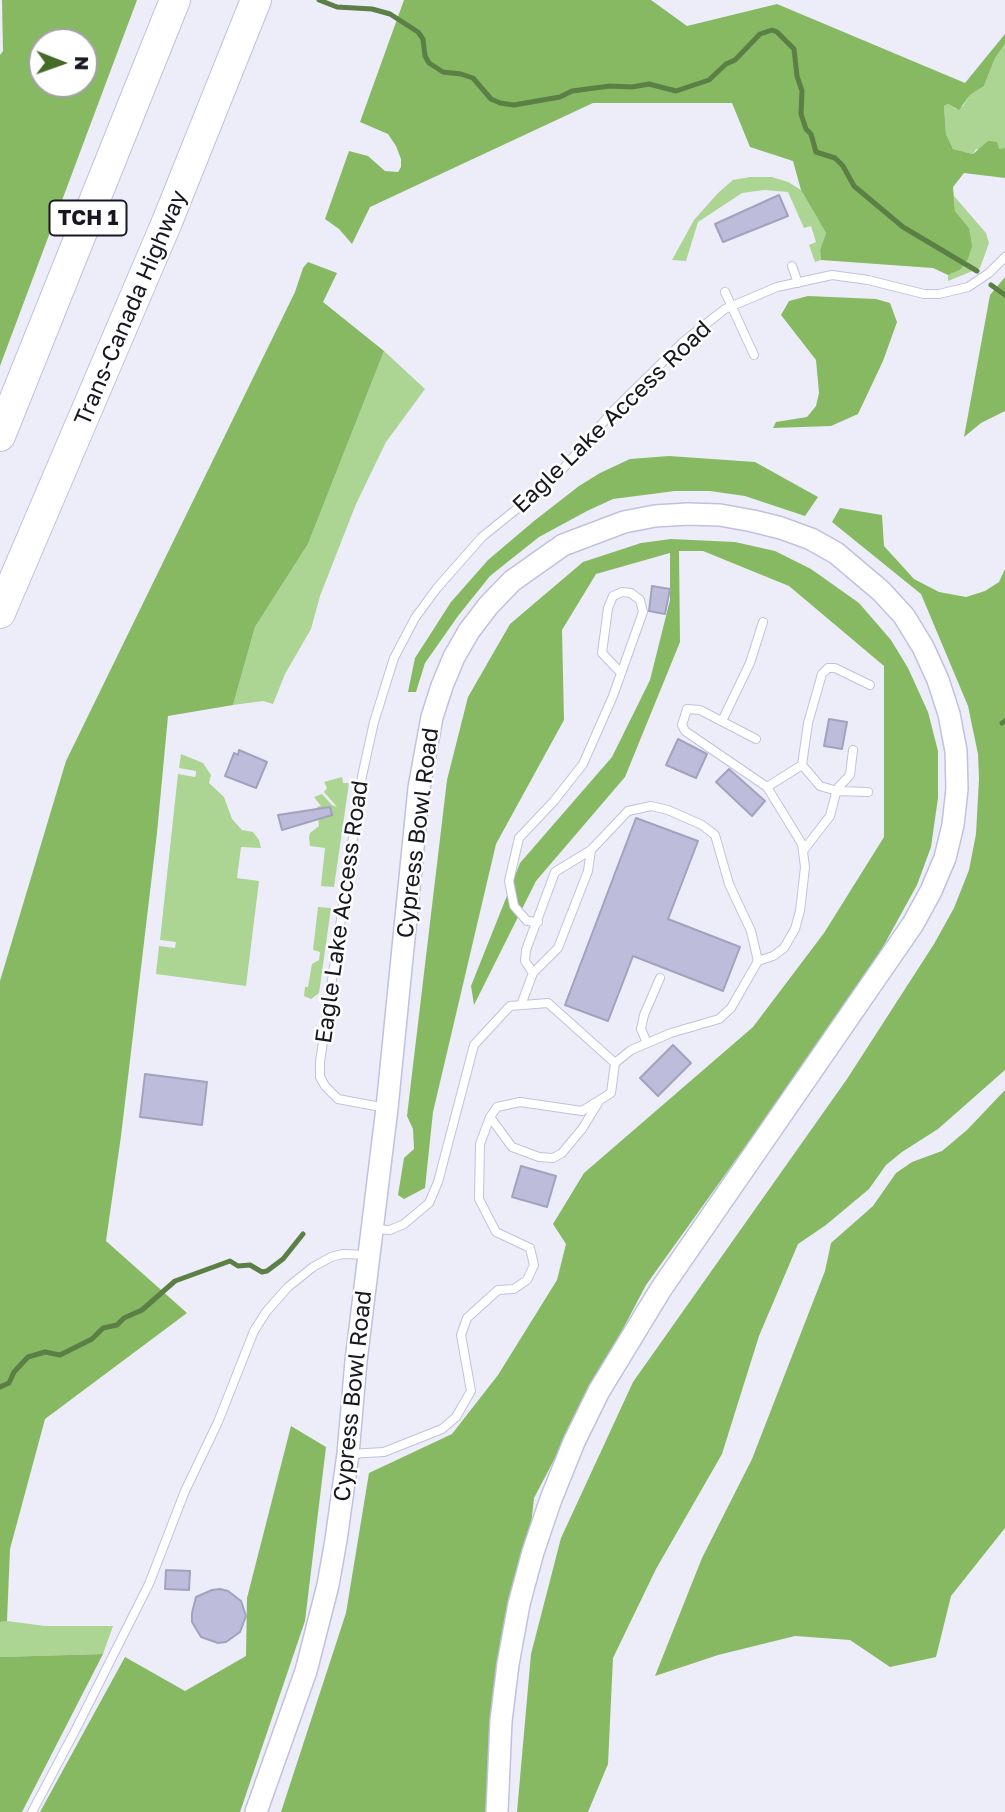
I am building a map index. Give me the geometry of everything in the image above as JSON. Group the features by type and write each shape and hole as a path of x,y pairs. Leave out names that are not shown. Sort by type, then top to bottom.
{"highway":[{"name":"TCH 1","path":"0,436 175,0"},
{"name":"Trans-Canada Highway","path":"0,613 190,169 256,0"}],"street":[{"name":"Cypress Bowl Road","path":"256,1812 319,1627 336,1540 387,1108 415,824 425,752 436,704 454,657 488,606 512,581 563,545 624,522 655,516 720,515 781,528 836,553 881,591 910,626 938,680 949,714 956,751 957,789 953,824 945,858 931,891 888,962 661,1289 599,1391 574,1442 533,1552 519,1604 500,1721 497,1812"}],"lane":[{"name":"Eagle Lake Access Road","path":"387,1108 338,1099 324,1086 320,1077 320,1062 362,776 384,687 394,658 415,618 463,556 482,537 555,478 613,411 691,335 731,306 777,287 832,275 939,294 968,287 989,273 1005,257"},
{"path":"792,266 798,283"},
{"path":"725,292 754,355"},
{"path":"538,922 527,921 514,906 509,881 519,838 554,801 583,764 613,696 643,612 640,600 631,593 622,592 613,596 608,608 603,653 620,672"},
{"path":"722,721 750,663 764,622"},
{"path":"868,792 837,791 820,786 802,765 808,723 822,674 828,668 835,668 870,685"},
{"path":"757,739 700,710 687,709 682,725 685,731 767,787 802,844 805,867 795,929 784,948 773,956 758,961"},
{"path":"803,852 830,816 837,791 850,775 853,750"},
{"path":"767,787 802,765"},
{"path":"348,1454 384,1452 442,1430 456,1417 471,1391 461,1335 467,1318 498,1290 514,1289 527,1280 534,1265 530,1248 496,1233 480,1199 480,1144 490,1117 497,1107 520,1102 582,1111 611,1093 615,1063 631,1051 671,1033 719,1019 732,1008 758,961 751,931 729,884 715,835 702,825 668,810 651,806 628,811 591,850 555,872 526,950 524,961 533,973"},
{"path":"521,1005 533,973 558,948 588,871 591,850"},
{"path":"647,1043 642,1030 644,1015 660,978"},
{"path":"372,1229 390,1230 404,1224 429,1203 438,1182 474,1045 510,1006 548,1003 615,1063"},
{"path":"490,1117 512,1147 539,1157 553,1158 562,1153 582,1129 599,1101"},
{"path":"32,1812 149,1584 185,1491 218,1422 254,1331 288,1287 313,1267 343,1254 369,1255"}],"green space":[{"path":"2,0 137,0 0,366 0,55 3,51"},
{"path":"404,0 651,0 687,26 777,4 965,83 1005,34 1005,44 995,58 984,86 970,95 959,110 948,104 944,106 946,134 953,149 973,154 988,141 997,142 999,149 1005,148 1005,178 964,173 953,187 955,211 969,228 972,246 968,259 960,270 948,275 933,268 821,260 820,250 826,233 801,190 793,161 750,147 732,103 593,103 370,207 352,244 339,229 325,219 349,151 368,156 385,171 398,172 401,167 396,146 388,134 360,122"},
{"path":"1005,44 1005,148 976,149 973,154 953,149 946,134 944,106 948,104 956,109 963,106 970,95 984,86 995,58"},
{"path":"772,177 801,190 826,233 820,250 821,260 815,262 809,245 816,242 811,226 804,228 788,192 764,190 742,193 698,222 686,261 672,260 694,220 718,193 733,180"},
{"path":"954,196 986,233 989,243 980,268 948,281 948,275 960,270 969,228 955,211"},
{"path":"308,262 337,273 323,302 384,351 308,544 255,627 233,705 168,716 157,833 106,1241 187,1313 45,1419 10,1549 7,1621 0,1622 0,981 66,761"},
{"path":"1005,277 1005,411 981,423 964,437 990,295"},
{"path":"808,296 876,299 890,303 897,322 883,361 858,414 831,426 773,428 776,422 807,417 816,406 819,393 816,360 781,315 789,301"},
{"path":"384,351 425,389 386,442 356,504 320,596 311,629 285,674 273,704 263,701 233,705 255,627 308,544"},
{"path":"669,456 755,462 818,497 805,516 745,496 710,491 675,491 613,499 587,511 539,537 490,576 425,663 416,692 408,692 415,658 451,602 488,560 579,486 600,473 630,459"},
{"path":"840,508 882,515 884,546 914,579 939,592 966,597 985,591 999,582 1005,569 1005,1070 938,1129 886,1165 869,1189 826,1225 798,1244 759,1336 722,1454 656,1569 613,1658 608,1764 588,1812 517,1812 531,1654 561,1538 633,1382 847,1079 934,944 954,908 969,870 976,834 979,779 978,754 968,706 921,594 832,522"},
{"path":"671,539 735,542 775,551 811,569 859,603 891,640 908,668 928,712 938,751 938,798 931,847 917,885 878,956 646,1285 534,1498 499,1812 281,1812 346,1613 369,1473 452,1434 498,1375 557,1280 566,1244 553,1224 584,1173 753,1027 824,933 884,837 884,666 789,586 703,551 679,551 680,642 625,777 536,881 474,1005 471,986 520,863 612,757 650,680 670,600 670,553 596,574 562,630 564,720 496,844 433,1112 425,1188 404,1199 398,1195 404,1158 414,1149 413,1129 407,1116 447,780 468,697 510,624 583,562 641,543"},
{"path":"181,754 203,763 211,775 209,783 224,797 232,819 242,830 253,832 259,840 261,848 241,847 237,878 259,881 246,986 156,974 159,946 175,948 176,942 160,940 178,774 195,777 196,774 196,771 179,768"},
{"path":"342,777 343,783 349,783 334,887 321,886 325,848 310,846 309,837 319,826 317,807 321,806 314,797 322,794 337,807 324,792 327,788 324,782"},
{"path":"318,907 331,908 319,993 311,999 304,996 312,964 319,960 320,952 313,950"},
{"path":"1005,1090 1005,1528 951,1596 936,1657 890,1667 850,1640 795,1636 718,1655 655,1676 702,1558 752,1459 825,1271 831,1243 873,1206 896,1173 912,1162 942,1151 967,1130"},
{"path":"291,1426 326,1447 305,1621 240,1812 40,1812 125,1657 185,1691 246,1656 247,1598"},
{"path":"0,1622 45,1626 113,1626 103,1654 0,1657"},
{"path":"103,1654 22,1812 0,1812 0,1657"}],"building":[{"path":"779,195 788,216 723,242 715,224"},
{"path":"652,586 670,589 665,614 649,611"},
{"path":"829,719 847,722 842,749 824,746"},
{"path":"678,739 707,754 696,778 666,765"},
{"path":"239,750 267,762 256,788 225,776 234,753 238,755"},
{"path":"729,769 765,801 752,816 716,782"},
{"path":"330,807 332,815 282,830 278,815"},
{"path":"636,818 698,841 668,919 740,947 723,991 633,956 608,1021 565,1005"},
{"path":"673,1045 691,1063 658,1096 640,1078"},
{"path":"145,1074 207,1082 202,1125 140,1117"},
{"path":"521,1166 556,1176 547,1207 512,1197"},
{"path":"166,1570 190,1571 189,1590 165,1589"},
{"path":"220,1589 228,1591 241,1601 246,1616 240,1632 226,1642 218,1643 201,1637 192,1622 192,1613 196,1597"}],"waterway":[{"path":"319,0 337,7 372,9 390,14 418,32 423,39 425,56 429,63 443,72 473,78 491,99 514,105 560,97 572,91 610,86 632,87 649,84 676,91 709,80 726,64 735,60 760,34 772,30 777,32 794,49 797,76 802,91 801,114 816,152 835,158 843,166 854,186 903,227 977,271"},
{"path":"991,285 1005,295"},
{"path":"0,1387 9,1383 14,1372 28,1357 45,1352 60,1355 92,1339 103,1328 117,1325 124,1318 142,1310 175,1281 230,1261 238,1266 250,1265 262,1272 267,1271 283,1259 303,1234"}]}
